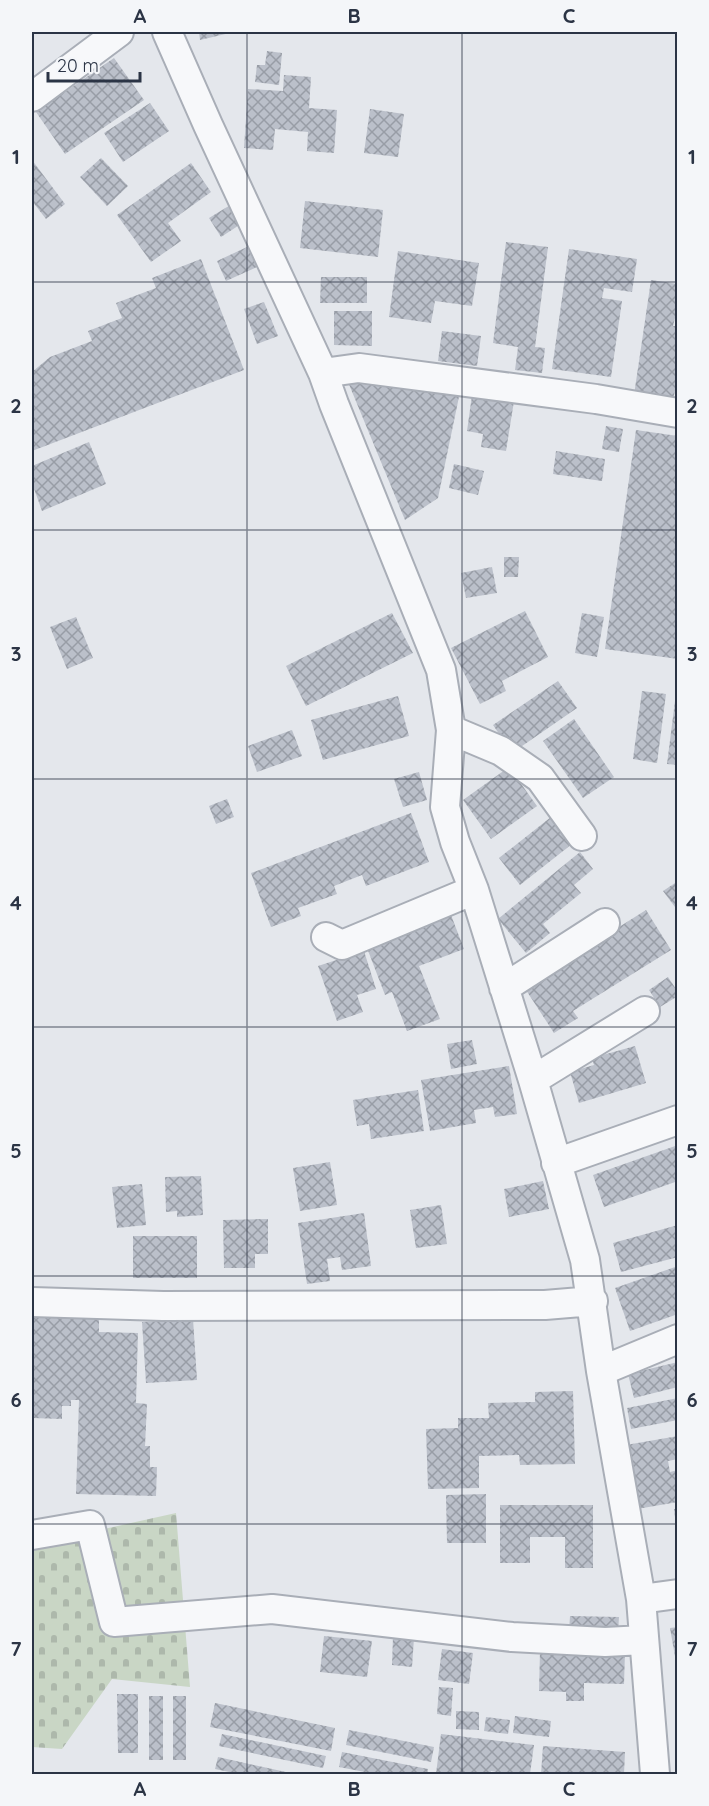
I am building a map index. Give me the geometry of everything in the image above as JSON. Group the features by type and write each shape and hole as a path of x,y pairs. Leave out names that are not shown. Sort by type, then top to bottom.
{"street":[{"path":"32,97 119,32"},
{"path":"167,32 323,373 441,670 451,730 446,807 455,842 474,890 533,1080 585,1260 593,1301 601,1371 641,1599 655,1774"},
{"path":"323,373 359,368 678,412"},
{"path":"451,730 501,751 540,778 582,836"},
{"path":"326,937 342,945 474,890"},
{"path":"504,988 605,923"},
{"path":"533,1080 645,1011"},
{"path":"556,1163 678,1120"},
{"path":"32,1302 175,1306 545,1305 593,1301"},
{"path":"601,1371 678,1339"},
{"path":"32,1535 90,1525 114,1622 272,1609 512,1637 605,1642 645,1640"},
{"path":"641,1599 678,1594"}],"green space":[{"path":"176,1513 190,1687 112,1679 62,1749 32,1747 32,1545"}],"building":[{"path":"199,32 234,32 200,40"},
{"path":"267,51 282,53 279,85 255,82 257,65 265,65"},
{"path":"114,58 144,100 65,154 36,112"},
{"path":"284,75 311,77 309,108 337,110 334,153 307,151 308,132 275,129 273,150 244,148 248,89 283,91"},
{"path":"150,103 169,131 123,162 104,133"},
{"path":"370,109 404,114 398,157 364,153"},
{"path":"101,158 128,186 107,206 80,177"},
{"path":"32,160 65,204 46,219 32,201"},
{"path":"191,163 211,192 168,223 181,241 151,262 117,215"},
{"path":"305,201 383,210 378,257 300,248"},
{"path":"232,204 244,222 221,237 209,218"},
{"path":"506,242 548,247 535,347 545,348 542,373 515,370 518,347 493,343"},
{"path":"247,247 257,267 226,281 217,261"},
{"path":"569,249 637,259 632,292 604,288 602,298 622,301 611,377 552,369"},
{"path":"398,251 479,263 472,306 435,301 431,323 389,317"},
{"path":"201,259 244,370 32,451 32,372 50,357 92,341 88,331 122,318 116,303 156,288 152,278"},
{"path":"321,277 367,277 367,303 320,303"},
{"path":"651,280 678,284 678,306 673,326 678,326 678,377 673,400 634,395"},
{"path":"264,302 278,336 257,344 244,309"},
{"path":"334,311 372,311 372,346 334,345"},
{"path":"442,331 481,336 477,366 438,361"},
{"path":"364,375 460,392 438,498 405,520 348,382"},
{"path":"472,395 514,401 506,451 481,447 483,434 467,431"},
{"path":"606,426 623,429 619,452 602,449"},
{"path":"636,430 678,436 678,659 605,649"},
{"path":"89,442 106,484 42,511 32,483 32,466"},
{"path":"556,451 605,459 602,481 553,474"},
{"path":"454,464 484,471 478,495 449,488"},
{"path":"504,557 519,557 518,577 504,577"},
{"path":"492,567 497,593 466,598 461,573"},
{"path":"525,611 548,657 502,681 506,691 480,704 451,648"},
{"path":"392,613 413,653 306,706 286,666"},
{"path":"582,613 604,617 597,657 575,653"},
{"path":"76,617 93,658 67,669 50,627"},
{"path":"558,681 577,708 512,753 493,725"},
{"path":"642,691 666,694 657,763 633,759"},
{"path":"676,693 678,693 678,765 667,764"},
{"path":"398,696 409,736 323,760 311,720"},
{"path":"574,719 614,777 583,798 543,741"},
{"path":"292,730 302,756 257,772 248,746"},
{"path":"509,767 537,806 491,839 463,800"},
{"path":"419,772 427,800 403,807 394,779"},
{"path":"227,799 234,817 216,824 209,806"},
{"path":"411,813 429,862 366,886 362,875 334,886 337,894 298,908 301,916 271,927 251,873"},
{"path":"551,817 572,844 520,885 499,858"},
{"path":"580,852 593,869 574,885 581,893 543,924 550,933 526,953 498,919"},
{"path":"678,881 678,911 663,891"},
{"path":"646,910 671,950 573,1011 578,1018 554,1033 524,987"},
{"path":"451,915 464,949 419,966 440,1019 407,1031 392,992 385,995 367,948"},
{"path":"364,951 376,989 357,995 363,1012 337,1021 318,966"},
{"path":"668,977 678,992 678,996 660,1007 649,990"},
{"path":"472,1040 477,1064 451,1069 447,1044"},
{"path":"635,1046 646,1083 579,1103 570,1072 594,1065 592,1058"},
{"path":"509,1066 517,1114 495,1117 493,1107 474,1110 476,1123 430,1131 421,1080"},
{"path":"418,1090 424,1131 371,1139 369,1124 357,1126 353,1100"},
{"path":"678,1145 678,1181 604,1207 593,1175"},
{"path":"330,1162 337,1205 300,1211 293,1168"},
{"path":"201,1176 203,1215 177,1217 177,1211 166,1212 165,1177"},
{"path":"543,1181 549,1209 509,1217 504,1189"},
{"path":"142,1184 146,1225 117,1228 112,1187"},
{"path":"441,1205 447,1244 416,1248 410,1210"},
{"path":"364,1213 371,1266 342,1270 340,1257 327,1259 330,1281 307,1284 298,1223"},
{"path":"268,1219 268,1254 255,1254 255,1268 224,1268 223,1220"},
{"path":"678,1225 678,1257 621,1272 613,1243"},
{"path":"133,1236 197,1236 197,1278 133,1278"},
{"path":"678,1266 678,1314 630,1331 615,1288"},
{"path":"32,1312 99,1314 99,1332 138,1333 136,1403 147,1404 145,1446 150,1446 150,1467 157,1467 156,1496 76,1494 79,1400 71,1400 71,1406 62,1406 62,1419 32,1418"},
{"path":"193,1319 197,1380 146,1383 142,1322"},
{"path":"678,1362 678,1387 634,1398 628,1374"},
{"path":"573,1391 575,1464 520,1465 519,1455 479,1456 479,1488 428,1489 426,1429 458,1428 458,1418 489,1418 488,1403 535,1402 535,1392"},
{"path":"678,1398 678,1420 631,1429 627,1408"},
{"path":"678,1436 678,1459 668,1461 670,1472 678,1470 678,1502 637,1509 626,1445"},
{"path":"486,1494 486,1543 447,1543 446,1495"},
{"path":"500,1505 593,1505 593,1568 565,1568 565,1537 530,1537 530,1563 500,1563"},
{"path":"674,1509 678,1509 678,1526 676,1526"},
{"path":"570,1616 619,1617 618,1632 569,1632"},
{"path":"678,1627 678,1662 676,1662 670,1628"},
{"path":"324,1636 372,1641 367,1677 320,1672"},
{"path":"393,1636 414,1638 412,1667 392,1665"},
{"path":"442,1649 473,1653 469,1684 438,1680"},
{"path":"540,1651 625,1652 624,1684 584,1683 584,1701 566,1701 566,1692 539,1691"},
{"path":"439,1687 453,1688 451,1716 437,1714"},
{"path":"117,1694 138,1694 138,1753 118,1753"},
{"path":"149,1696 163,1696 163,1760 149,1760"},
{"path":"173,1696 186,1696 186,1760 173,1760"},
{"path":"215,1703 335,1728 331,1751 210,1727"},
{"path":"456,1711 479,1712 479,1730 456,1729"},
{"path":"515,1716 551,1721 549,1737 513,1733"},
{"path":"486,1717 510,1720 508,1734 484,1731"},
{"path":"349,1730 434,1747 431,1762 346,1745"},
{"path":"222,1734 326,1756 323,1768 219,1746"},
{"path":"441,1734 534,1745 530,1774 491,1771 490,1774 436,1774"},
{"path":"543,1746 625,1752 624,1774 541,1774"},
{"path":"342,1752 428,1769 427,1774 375,1774 339,1767"},
{"path":"218,1757 295,1774 239,1774 215,1769"}]}
